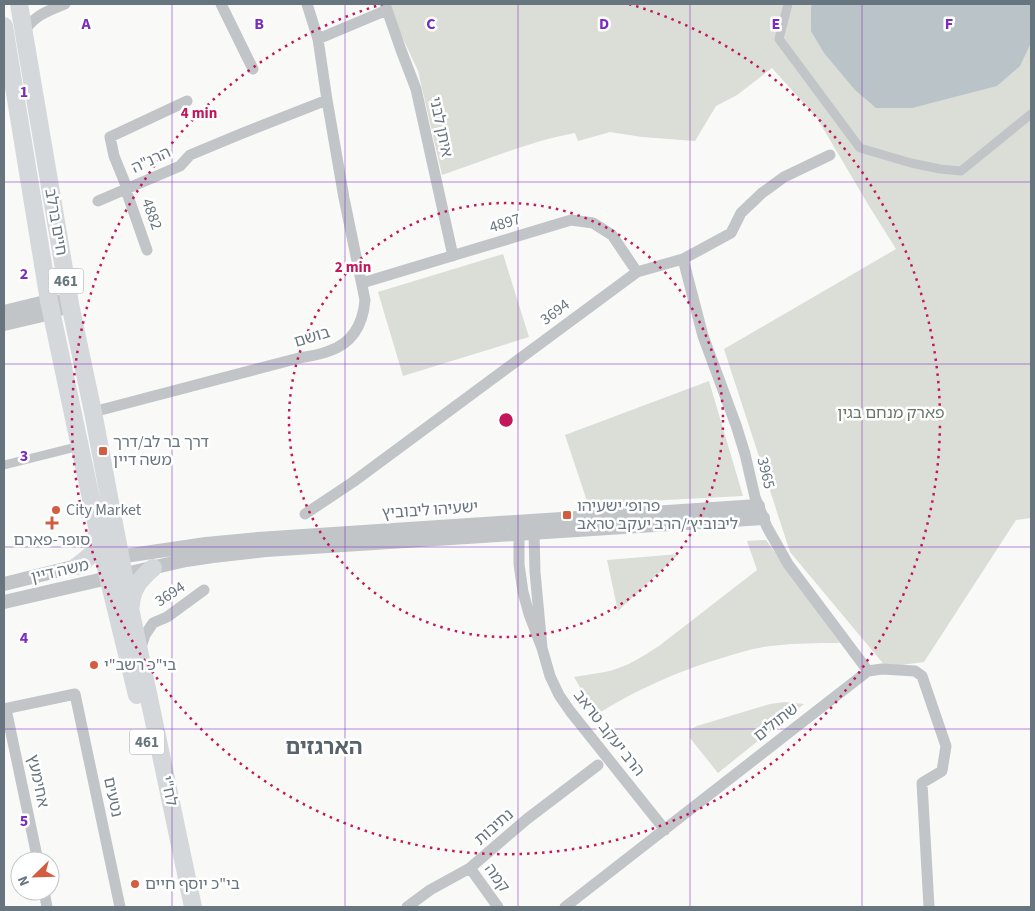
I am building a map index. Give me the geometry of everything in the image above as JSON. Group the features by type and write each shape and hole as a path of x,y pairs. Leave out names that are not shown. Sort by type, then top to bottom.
{"main road":[{"name":"חיים ברלב","path":"20,7 70,304 93,412 112,558"},
{"name":"חיים ברלב","path":"4,26 50,307 97,521 112,558"},
{"path":"77,566 93,553 97,521"},
{"name":"לח\"י","path":"112,558 135,688 181,907"},
{"path":"131,612 131,600 137,584 153,568"},
{"name":"לח\"י","path":"116,576 131,612 193,907"}],"street":[{"path":"24,33 30,23 38,16 65,4"},
{"name":"בושם","path":"93,412 330,351 350,338 357,330 364,315 366,300 344,198 318,39 307,4"},
{"path":"788,4 779,39 860,148 940,169 961,171 1031,114"},
{"path":"225,5 253,69"},
{"path":"20,7 30,15 38,16"},
{"name":"איתן לבני","path":"318,39 386,7 416,89 452,256"},
{"name":"4882","path":"148,250 114,156 110,136 186,100"},
{"name":"הרנ\"ה","path":"98,201 180,166 190,155 327,100"},
{"name":"3694","path":"305,514 353,482 637,272 683,258 731,233 742,213 762,193 784,177 830,155"},
{"name":"4897","path":"362,283 571,220 593,223 612,235 637,272"},
{"name":"3965","path":"683,258 698,318 736,425 760,512 773,540 788,564 868,672"},
{"path":"4,312 70,304"},
{"path":"4,324 50,307"},
{"path":"4,465 80,446"},
{"name":"ישעיהו ליבוביץ","path":"112,558 198,545 258,539 525,521 760,512"},
{"name":"ישעיהו ליבוביץ","path":"116,576 213,556 266,550 534,533 760,512"},
{"path":"525,521 534,533"},
{"name":"הרב יעקב טראב","path":"525,521 519,534 519,564 523,592 550,676 562,700 665,830"},
{"name":"הרב יעקב טראב","path":"534,533 535,572 542,648"},
{"name":"משה דיין","path":"4,584 112,558"},
{"name":"משה דיין","path":"4,602 116,576"},
{"name":"3694","path":"139,650 145,635 153,623 167,617 204,590"},
{"name":"3694","path":"131,612 153,623"},
{"path":"868,672 882,670 915,671 922,676 946,746 942,770 922,783 929,907"},
{"name":"שתולים","path":"564,907 868,672"},
{"name":"נטעים","path":"5,709 75,694 120,907"},
{"name":"אחימעץ","path":"5,709 36,851"},
{"name":"נתיבות","path":"407,907 430,890 470,868 527,819 598,765"},
{"name":"קמה","path":"470,868 498,907"}],"green space":[{"name":"פארק מנחם בגין","path":"387,4 1031,4 1031,518 1016,520 924,662 886,667 790,552 724,349 896,249 817,118 772,68 737,95 716,106 695,141 642,137 610,132 578,141 575,133 525,146 442,175 418,71"},
{"path":"503,254 529,337 403,376 378,292"},
{"path":"709,381 743,496 588,504 565,435"},
{"path":"766,540 840,643 780,645 740,653 706,663 659,681 599,713 585,696 574,677 619,668 659,646 757,570 747,541"},
{"path":"679,554 618,611 607,560"},
{"path":"785,702 804,704 718,773 690,738 690,730 697,726 770,704"}],"shaded area":[{"path":"812,4 1031,4 1031,43 1020,66 997,86 912,108 876,108 855,90 824,53 811,31"}],"place":[{"name":"דרך בר לב/דרך משה דיין","path":"103,451"},
{"name":"City Market","path":"56,510"},
{"name":"פרופ׳ ישעיהו ליבוביץ׳/הרב יעקב טראב","path":"567,515"},
{"name":"סופר-פארם","path":"52,523"},
{"name":"בי\"כ רשב\"י","path":"94,665"},
{"name":"בי\"כ יוסף חיים","path":"135,884"}],"district":[{"name":"הארגזים","path":"324,747"}]}
